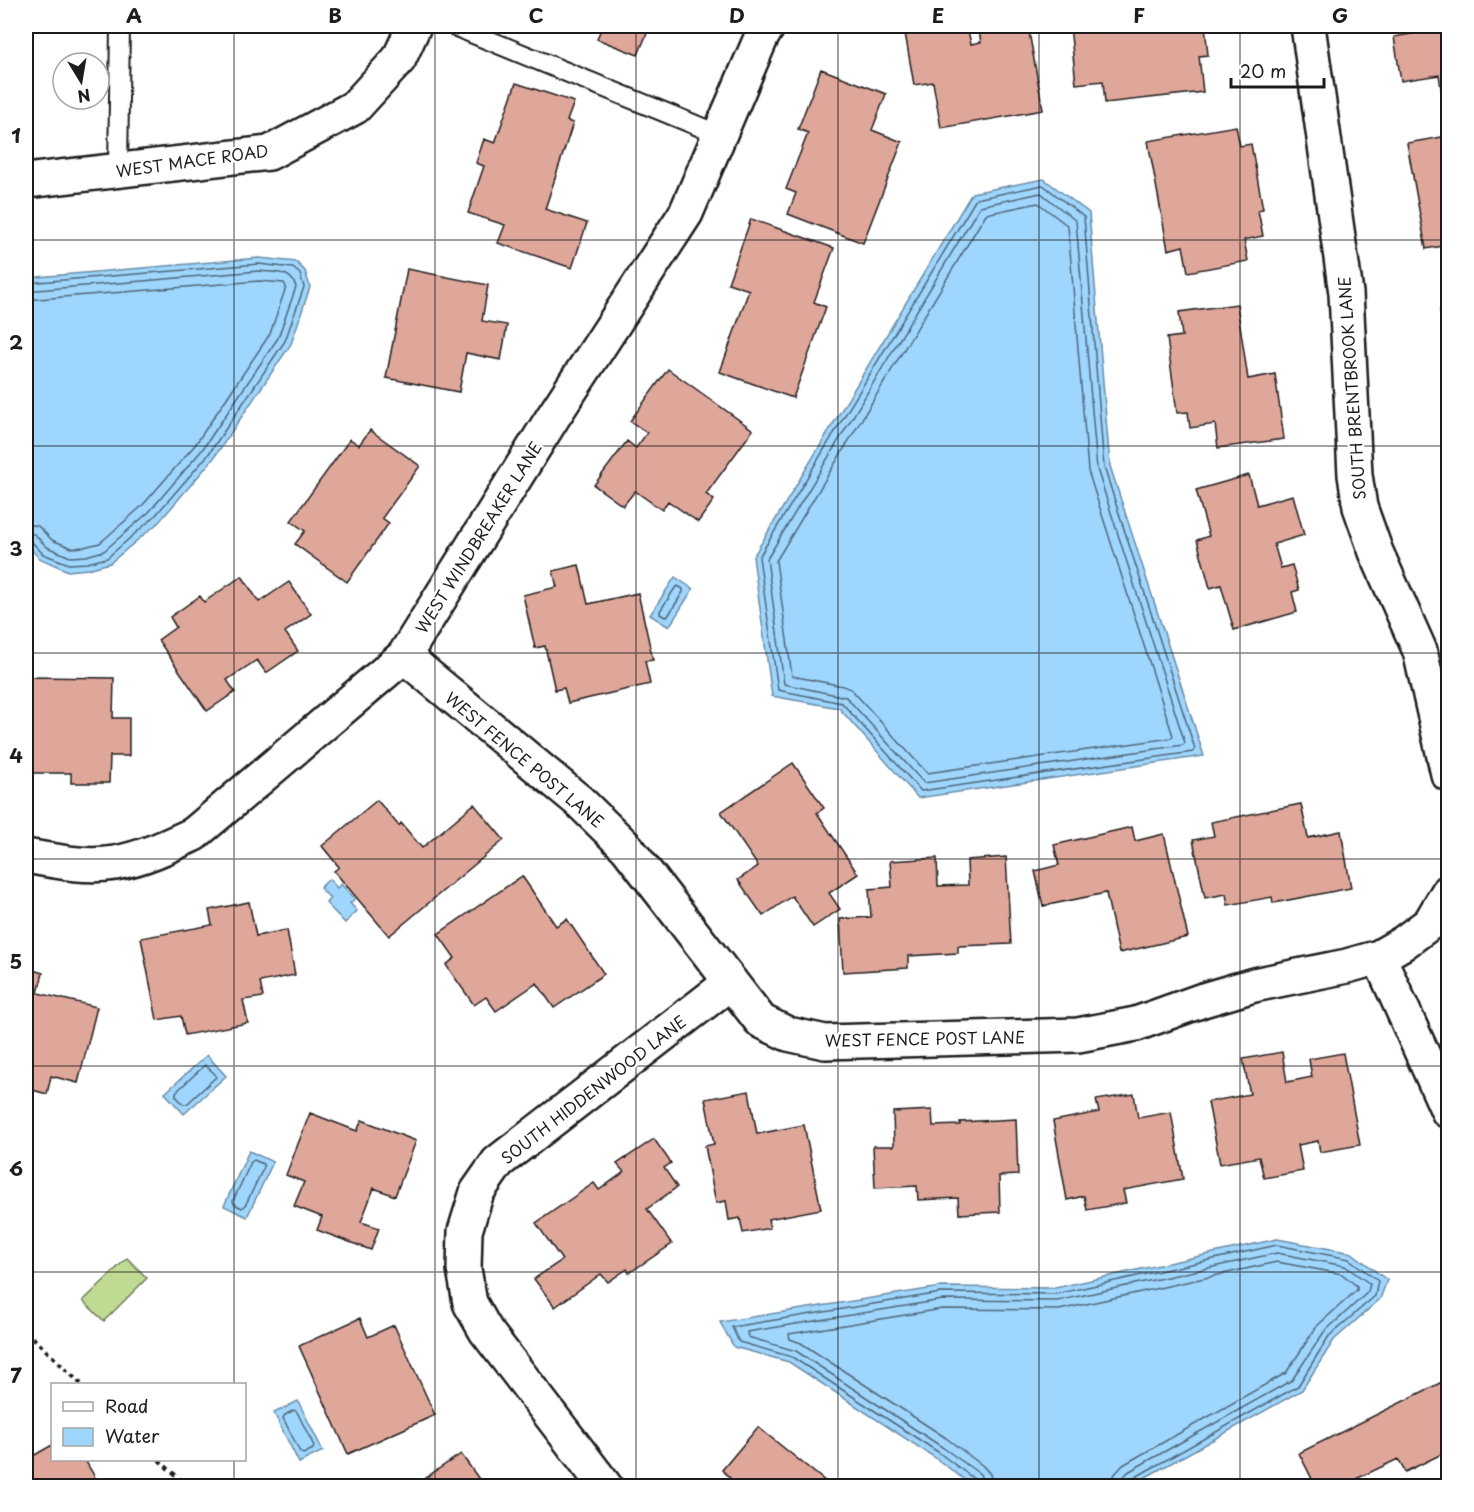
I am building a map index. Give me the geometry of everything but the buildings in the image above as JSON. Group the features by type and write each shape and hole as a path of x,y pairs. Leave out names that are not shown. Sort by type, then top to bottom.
{"street":[{"name":"WEST MACE ROAD","path":"26,181 269,153 355,107 399,59 414,26"},
{"name":"WEST WINDBREAKER LANE","path":"26,856 66,863 113,863 157,852 194,834 404,656 565,397 686,213 768,26"},
{"name":"SOUTH BRENTBROOK LANE","path":"1308,26 1346,293 1355,475 1360,507 1376,552 1420,651 1449,774"},
{"name":"WEST FENCE POST LANE","path":"404,656 580,802 627,848 761,1021 788,1034 825,1042 1078,1035 1136,1024 1254,985 1379,957"},
{"path":"1449,892 1430,923 1379,957 1449,1111"},
{"name":"SOUTH HIDDENWOOD LANE","path":"605,1486 486,1331 470,1303 464,1269 465,1231 477,1192 498,1162 731,982"}],"lane":[{"path":"118,170 120,26"},
{"path":"454,26 720,135"}],"path":[{"path":"26,1331 80,1383"},
{"path":"160,1461 188,1486"}],"green space":[{"path":"127,1258 147,1278 104,1321 83,1301"}],"water":[{"path":"1044,179 1089,213 1110,466 1204,756 918,798 839,708 772,696 753,557 972,193"},
{"path":"259,258 296,262 305,271 310,287 291,344 213,459 159,522 110,563 68,571 39,558 26,544 26,278"},
{"path":"675,577 693,589 669,627 650,615"},
{"path":"329,879 337,888 341,884 355,899 350,903 357,911 345,923 326,903 330,898 320,888"},
{"path":"207,1055 226,1076 184,1114 165,1093"},
{"path":"249,1151 273,1162 247,1217 224,1206"},
{"path":"1277,1239 1352,1253 1387,1280 1380,1299 1334,1340 1302,1390 1130,1486 973,1486 934,1457 789,1362 734,1347 720,1322 941,1287 1055,1288"},
{"path":"298,1401 323,1451 299,1463 274,1413"}]}
